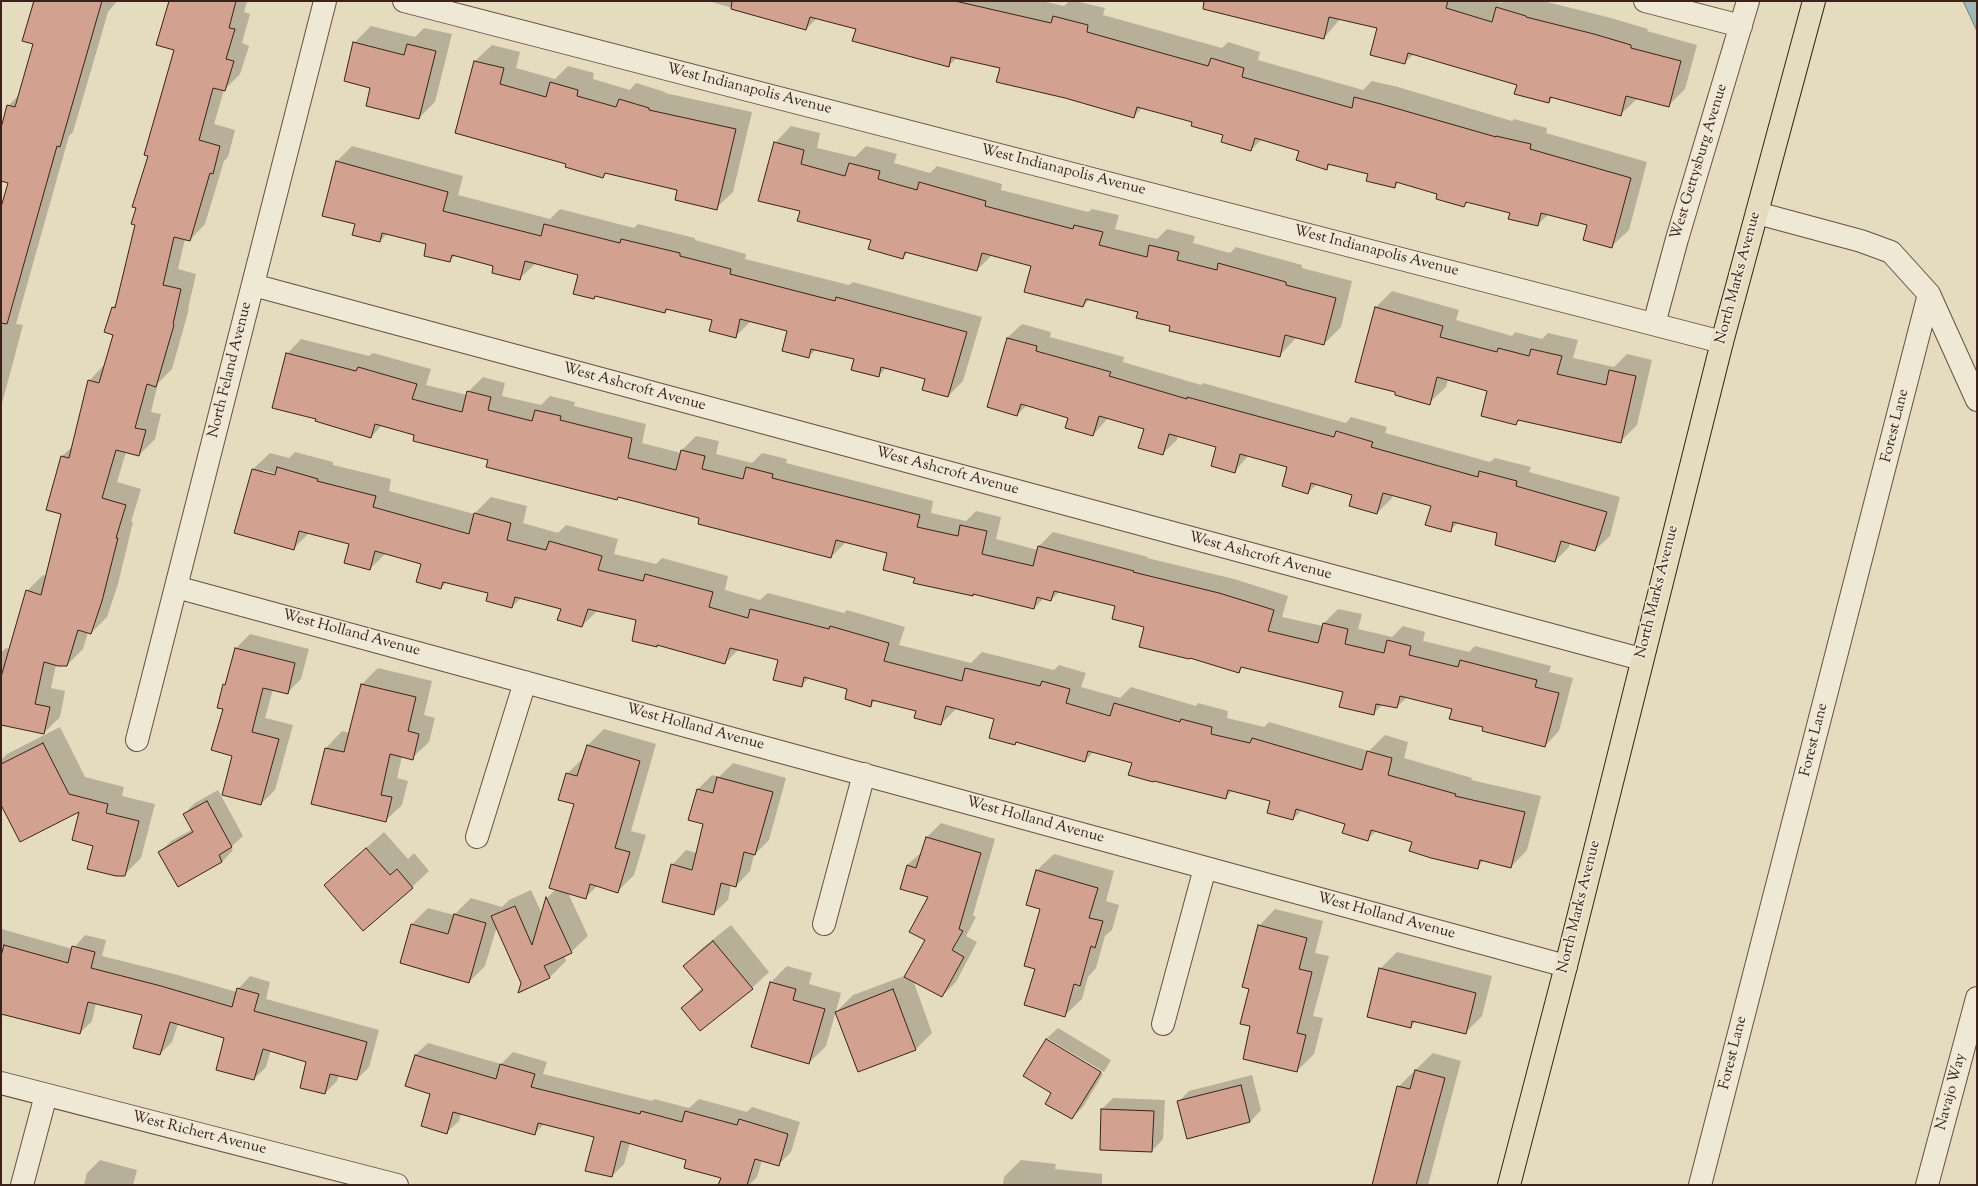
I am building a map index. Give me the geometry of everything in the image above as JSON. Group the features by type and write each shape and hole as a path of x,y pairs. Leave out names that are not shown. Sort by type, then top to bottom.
{"main road":[{"name":"North Marks Avenue","path":"1509,1185 1566,966 1641,659 1722,342 1814,1"}],"street":[{"name":"North Feland Avenue","path":"137,740 325,1"},
{"name":"West Indianapolis Avenue","path":"404,1 1722,342"},
{"path":"1645,1 1741,26"},
{"name":"West Gettysburg Avenue","path":"1654,324 1677,239 1748,1"},
{"path":"1757,213 1861,241 1891,252 1929,294 1977,400"},
{"name":"West Ashcroft Avenue","path":"253,285 1641,659"},
{"name":"Forest Lane","path":"1700,1185 1929,294"},
{"name":"West Holland Avenue","path":"176,587 1566,966"},
{"path":"477,837 525,682"},
{"path":"824,924 864,774"},
{"path":"1163,1024 1205,868"},
{"name":"Navajo Way","path":"1927,1185 1977,998"},
{"name":"West Richert Avenue","path":"1,1083 397,1185"},
{"path":"22,1185 46,1095"}],"water":[{"path":"1963,1 1977,1 1977,31"}],"building":[{"path":"34,1 102,1 60,147 57,146 7,324 1,323 1,207 8,183 1,181 1,128 7,105 15,107 33,44 22,41"},
{"path":"169,1 236,1 229,28 235,29 226,59 234,61 225,91 213,88 199,140 220,146 213,174 210,173 190,241 174,237 163,285 181,289 174,325 156,387 147,384 135,428 146,430 139,456 116,450 102,498 126,505 116,538 118,538 102,601 91,634 78,630 67,666 58,666 44,662 35,704 50,707 44,734 1,725 1,677 26,590 41,595 61,514 46,510 61,456 69,458 88,380 99,383 113,335 104,332 112,307 115,308 135,225 131,224 136,208 132,207 148,156 144,155 174,50 156,45"},
{"path":"732,1 955,1 1051,23 1053,16 1088,25 1087,32 1208,66 1211,58 1244,68 1242,77 1352,108 1354,97 1496,137 1531,144 1530,149 1631,178 1612,248 1583,240 1587,225 1541,213 1538,226 1508,219 1510,213 1466,202 1464,207 1436,199 1437,194 1396,182 1395,188 1366,181 1368,174 1328,164 1327,170 1296,160 1299,151 1255,138 1251,151 1221,142 1223,135 1191,126 1192,122 1137,107 1134,118 1065,98 996,82 1000,68 951,57 949,67 852,41 856,29 810,17 806,30 731,9"},
{"path":"1204,1 1448,1 1446,8 1492,22 1496,7 1526,17 1594,34 1631,45 1631,48 1681,61 1669,107 1626,96 1621,116 1550,97 1549,103 1514,94 1517,85 1408,53 1405,64 1370,55 1377,28 1329,17 1324,39 1203,9"},
{"path":"353,42 404,55 407,44 436,51 419,119 366,106 370,88 344,81"},
{"path":"474,61 504,68 500,84 546,97 550,82 578,90 577,96 616,107 619,99 649,108 649,110 736,129 717,210 675,200 677,190 605,173 603,178 565,167 566,164 455,133"},
{"path":"774,142 804,150 801,164 845,176 849,163 880,171 878,179 917,190 919,182 986,201 985,206 1073,229 1074,225 1103,232 1099,245 1147,257 1149,245 1179,252 1177,260 1217,270 1218,263 1286,282 1286,285 1336,298 1324,345 1285,335 1280,357 1169,331 1170,326 1136,318 1138,312 1086,299 1083,307 1024,292 1031,266 982,253 977,271 905,252 903,259 868,249 871,240 797,221 800,211 758,201"},
{"path":"336,161 448,192 443,211 541,236 544,224 620,243 621,239 680,253 680,256 731,269 730,274 835,301 836,297 967,332 948,397 922,390 925,379 881,367 879,377 851,370 854,359 811,349 809,358 782,351 787,331 740,319 736,338 709,331 712,320 666,309 665,313 595,296 594,299 573,294 578,275 525,261 520,280 492,273 493,266 452,255 450,262 424,256 426,244 382,233 380,242 352,235 355,224 322,216"},
{"path":"1375,307 1443,326 1440,337 1497,352 1498,348 1529,356 1531,349 1562,356 1557,374 1606,385 1609,370 1636,376 1621,443 1518,420 1516,425 1481,416 1487,391 1437,377 1430,405 1395,395 1395,392 1355,382"},
{"path":"1007,338 1037,346 1036,351 1111,372 1109,376 1187,399 1187,397 1334,437 1336,431 1373,442 1371,447 1478,477 1479,471 1517,481 1516,486 1607,512 1595,551 1561,541 1555,562 1495,545 1497,533 1453,522 1451,532 1425,525 1431,506 1383,493 1377,514 1349,506 1352,495 1311,483 1308,494 1282,486 1287,467 1240,454 1235,473 1211,466 1216,447 1169,434 1163,455 1138,448 1144,429 1099,416 1093,436 1065,428 1068,418 1021,404 1017,416 987,407"},
{"path":"286,353 356,371 358,367 417,384 412,399 462,412 467,391 491,397 488,410 532,421 535,410 561,416 560,420 632,438 628,458 676,470 681,450 705,456 702,469 743,479 746,467 773,474 772,478 920,515 917,527 958,536 960,525 987,531 982,554 1033,566 1038,546 1134,571 1133,572 1219,593 1274,610 1268,631 1318,643 1323,623 1348,629 1345,644 1384,653 1387,640 1411,646 1409,655 1458,667 1460,660 1537,680 1535,687 1559,693 1545,747 1482,731 1483,727 1449,719 1452,709 1400,696 1397,708 1376,704 1374,715 1339,707 1343,692 1241,667 1239,673 1190,658 1139,647 1144,627 1112,619 1115,606 1054,591 1051,601 1037,597 1034,609 973,594 973,596 913,583 915,578 883,570 887,553 836,540 831,558 698,524 699,518 618,497 617,500 486,467 488,460 413,441 414,435 375,424 371,438 315,421 316,419 272,408"},
{"path":"277,467 318,479 317,481 376,496 373,507 469,534 474,513 511,523 507,540 546,550 549,541 602,556 598,570 643,581 645,574 713,592 709,607 748,618 750,609 829,629 830,626 889,643 884,661 962,681 965,668 1040,686 1042,681 1070,689 1066,703 1110,716 1114,703 1180,722 1181,719 1212,727 1211,734 1250,743 1252,738 1362,770 1367,751 1392,758 1388,775 1456,794 1455,796 1525,812 1511,868 1480,860 1478,869 1431,858 1409,851 1412,842 1371,830 1368,841 1342,833 1345,824 1296,809 1293,820 1267,813 1270,801 1228,790 1226,799 1154,781 1153,782 1128,775 1132,763 1088,751 1085,762 1016,742 1015,745 989,738 994,719 946,706 941,725 914,718 916,711 872,700 871,707 845,699 847,689 804,677 802,687 773,680 778,660 730,648 725,664 657,645 657,647 632,641 636,620 588,609 582,627 557,620 561,609 515,597 512,608 486,601 488,593 443,582 441,589 416,582 421,564 375,551 370,570 344,563 349,544 299,531 294,550 234,533 252,469 275,475"},
{"path":"235,648 295,663 288,694 263,688 252,732 279,739 261,805 222,795 232,756 211,750 223,709 217,708"},
{"path":"361,684 416,697 408,731 419,734 413,760 390,754 381,795 392,797 386,822 311,804 325,748 344,752"},
{"path":"43,743 69,794 108,804 106,813 139,821 125,876 116,876 87,869 93,846 72,840 79,812 20,842 1,805 1,764"},
{"path":"587,745 640,761 615,848 630,852 618,893 590,884 586,899 549,888 574,804 558,800 566,773 577,776"},
{"path":"717,777 773,792 755,855 744,852 736,887 721,883 714,915 662,902 671,864 692,870 703,824 688,820 697,789 713,793"},
{"path":"207,801 232,847 219,855 222,862 178,887 158,852 193,832 183,814"},
{"path":"926,837 981,853 959,929 963,931 952,950 964,957 942,997 904,977 925,940 909,932 928,897 900,889 907,865 916,868"},
{"path":"366,848 390,875 397,869 413,888 363,931 324,885"},
{"path":"1036,870 1098,888 1089,918 1103,921 1095,948 1091,946 1080,986 1074,984 1065,1017 1024,1005 1035,969 1024,966 1040,909 1026,905"},
{"path":"546,897 572,953 544,966 550,978 518,993 521,983 491,916 515,906 532,945"},
{"path":"454,914 486,923 469,983 400,963 411,924 448,934"},
{"path":"1258,925 1307,938 1299,969 1312,972 1297,1033 1306,1035 1297,1072 1243,1059 1250,1026 1240,1024 1249,989 1242,987"},
{"path":"713,941 753,989 700,1031 681,1008 703,990 683,966"},
{"path":"4,945 68,963 72,946 95,952 91,968 161,986 232,1007 237,988 259,994 254,1011 367,1042 357,1080 330,1074 325,1094 300,1088 306,1062 263,1049 254,1080 216,1070 224,1038 170,1022 160,1055 133,1048 142,1015 88,1002 80,1034 1,1014 1,956"},
{"path":"1379,968 1476,993 1466,1034 1412,1021 1411,1028 1367,1017"},
{"path":"770,982 796,989 793,1000 825,1009 809,1064 751,1047"},
{"path":"893,989 916,1050 858,1072 835,1012"},
{"path":"1046,1039 1101,1072 1072,1119 1045,1104 1051,1093 1023,1076"},
{"path":"415,1055 496,1079 500,1064 535,1074 531,1087 640,1114 641,1111 682,1122 685,1111 737,1125 739,1119 788,1134 779,1166 755,1159 747,1185 718,1185 721,1178 684,1168 686,1160 621,1141 612,1177 585,1171 594,1137 538,1123 535,1135 453,1112 447,1134 421,1126 430,1094 405,1086"},
{"path":"1415,1070 1445,1078 1416,1185 1372,1185 1397,1086 1410,1089"},
{"path":"1241,1085 1250,1122 1187,1139 1177,1101"},
{"path":"1101,1109 1154,1111 1152,1152 1100,1150"}]}
